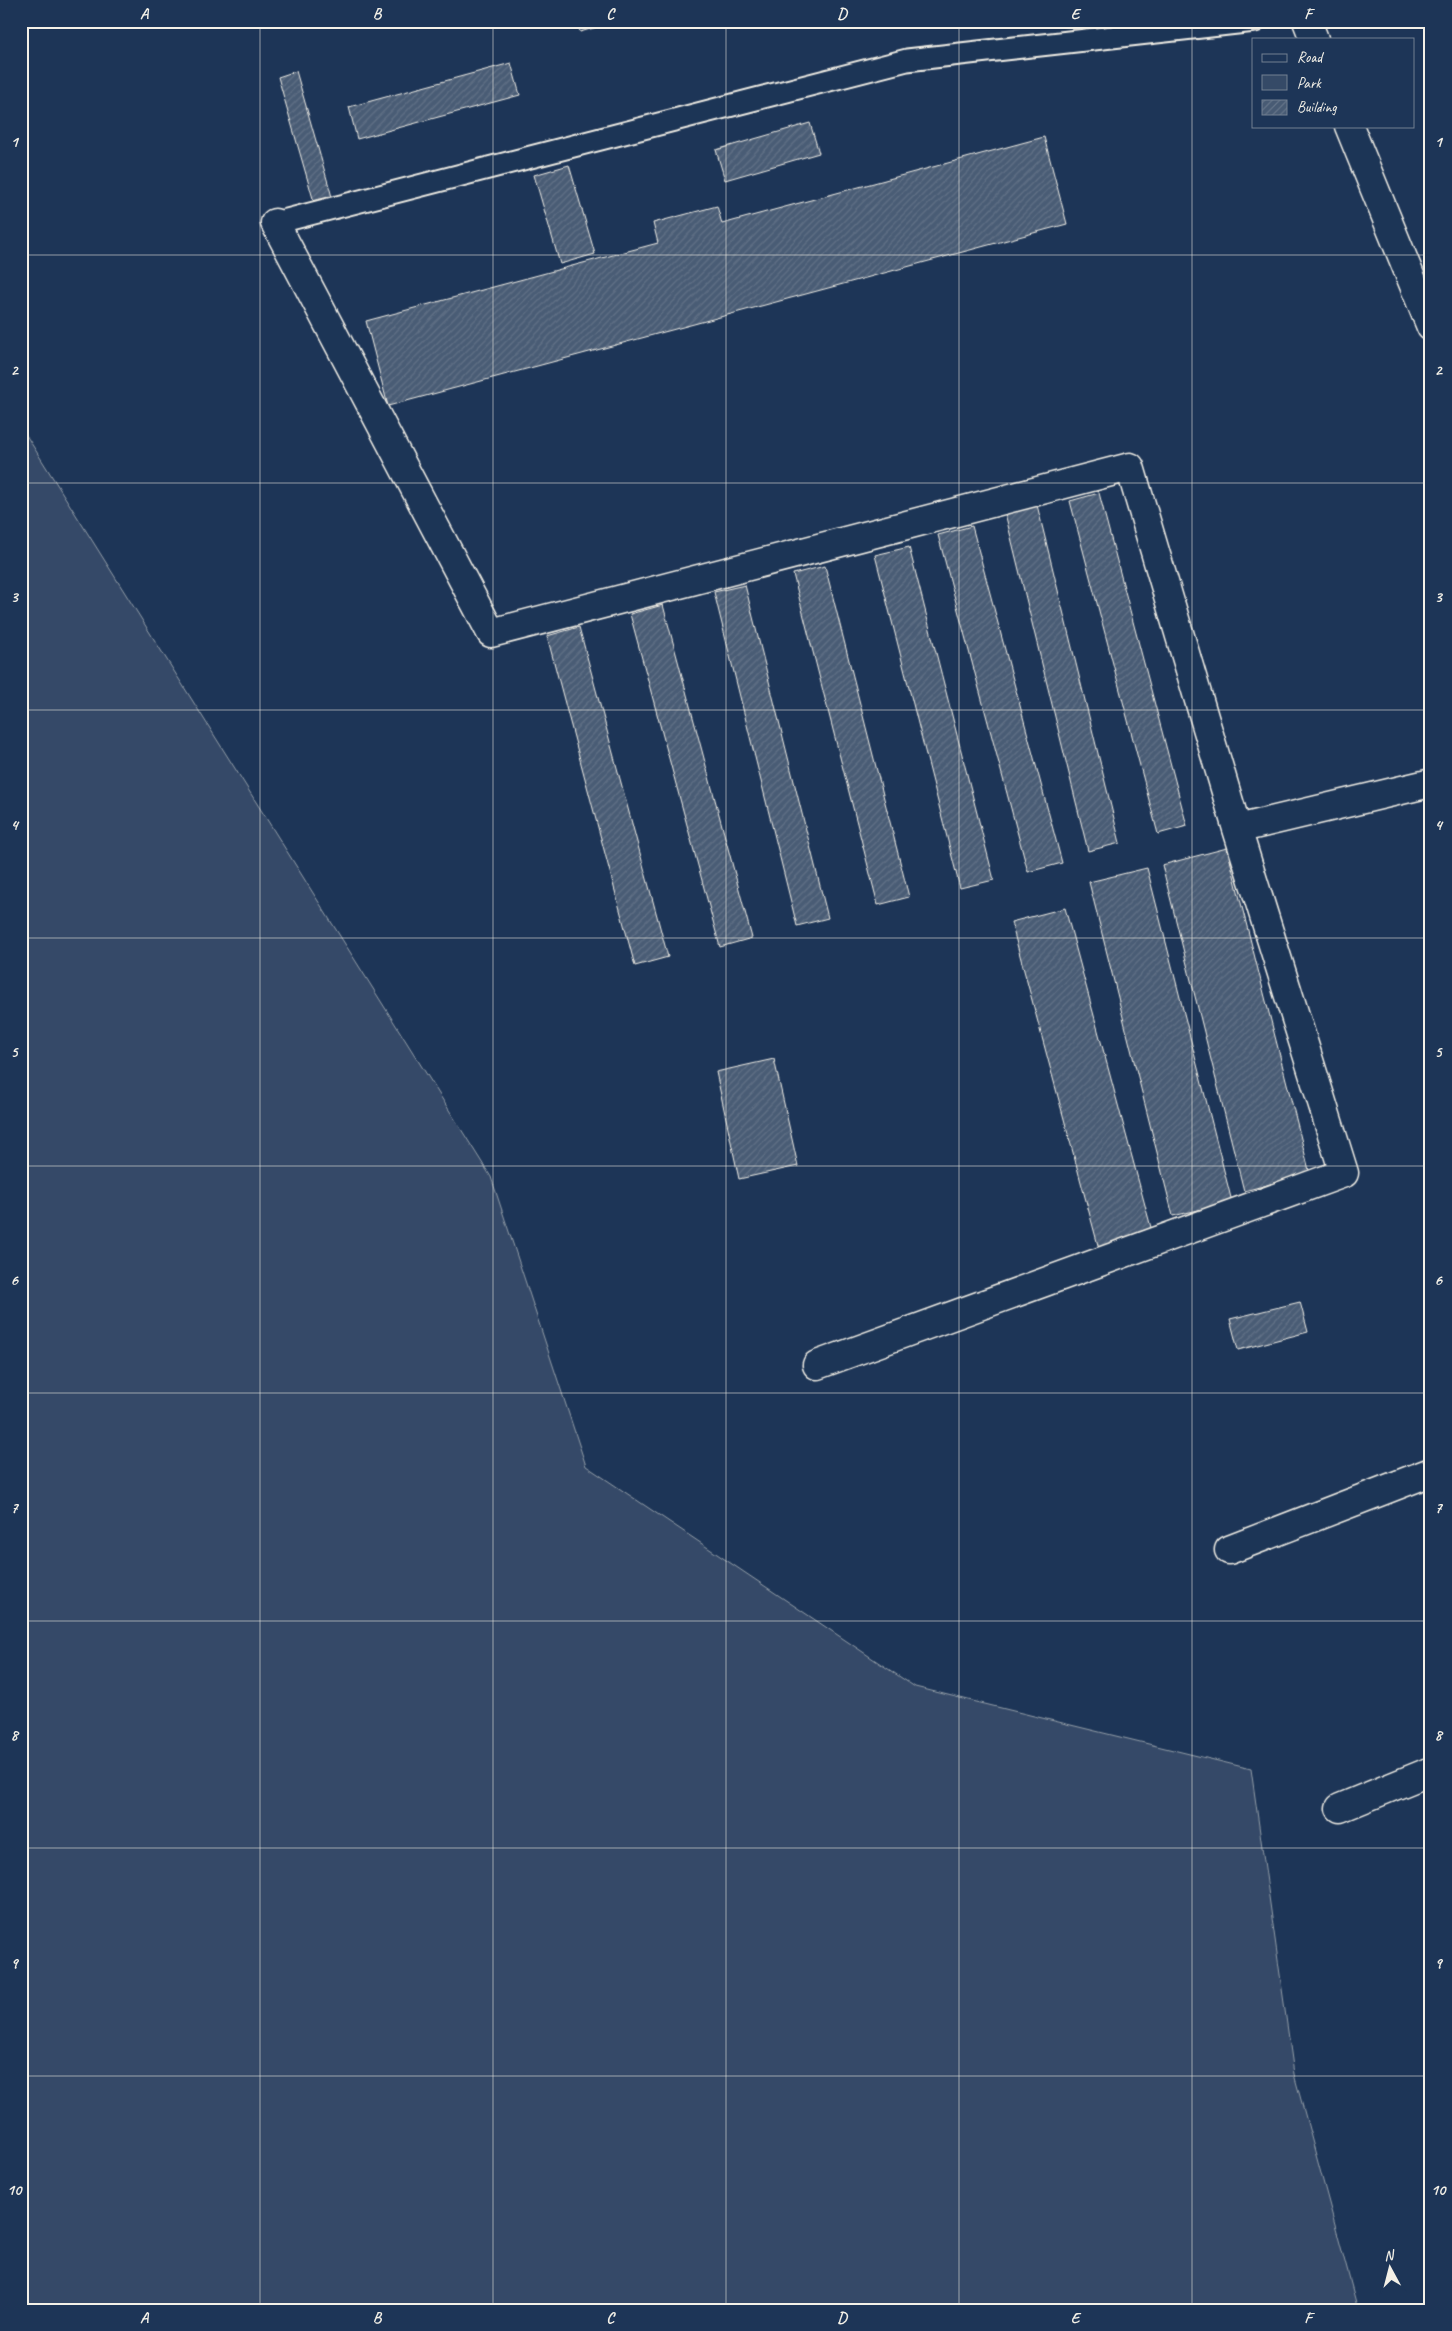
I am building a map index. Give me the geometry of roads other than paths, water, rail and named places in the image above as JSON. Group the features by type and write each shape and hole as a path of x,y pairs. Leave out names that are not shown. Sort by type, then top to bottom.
{"street":[{"path":"1306,21 1314,38"},
{"path":"1350,128 1431,327"},
{"path":"275,223 491,633 1130,467 1237,829 1344,1173 817,1365"},
{"path":"1237,829 1431,783"},
{"path":"1229,1550 1431,1472"},
{"path":"1340,1808 1431,1772"}],"lane":[{"path":"275,223 907,60 1255,21"}]}
